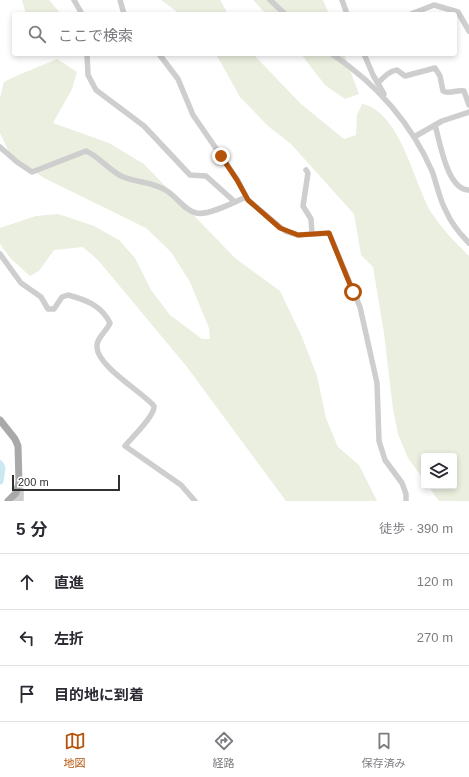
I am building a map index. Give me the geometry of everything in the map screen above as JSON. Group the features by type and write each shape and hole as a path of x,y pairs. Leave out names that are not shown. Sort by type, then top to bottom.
{"main road":[{"path":"0,420 15,439 18,446 17,489 8,501"}],"street":[{"path":"74,0 81,12"},
{"path":"120,0 123,12"},
{"path":"270,0 283,12"},
{"path":"342,0 346,12"},
{"path":"417,12 436,5 458,12 469,31"},
{"path":"87,56 88,75 96,90 144,126 190,175 206,176 235,202"},
{"path":"161,56 178,79 193,115 237,180 246,197 285,231 298,235 329,233 360,307 377,383 379,441 385,460 402,483 406,494 406,501"},
{"path":"334,56 383,96 414,137 432,172 445,210 453,224 469,244"},
{"path":"365,56 384,94 383,96"},
{"path":"378,83 385,75 394,70 397,70 405,76 435,68 440,76 443,91 447,93 460,90 464,91 469,105"},
{"path":"414,137 435,125 469,112"},
{"path":"435,125 449,173 456,183 469,190"},
{"path":"0,147 17,162 32,172 86,151 92,154 107,168 123,177 152,183 166,190 184,207 197,213 210,211 246,197"},
{"path":"306,170 308,173 303,206 310,219 312,234"},
{"path":"0,254 21,284 41,297 48,309 54,309 62,297 68,295 93,304 106,314 110,323 97,344 98,353 122,380 154,406 155,410 125,446 178,482 195,501"},
{"path":"17,501 17,489 21,489 21,501"}],"green space":[{"path":"22,0 49,0 59,12 25,12"},
{"path":"161,0 220,0 227,12 177,12"},
{"path":"253,0 323,0 328,12 264,12"},
{"path":"217,56 255,56 301,104 344,139 356,135 357,115 362,104 375,109 386,120 396,134 431,212 444,230 469,256 469,501 439,501 430,489 457,489 457,453 421,453 421,476 408,458 398,434 393,409 384,333 373,267 361,255 354,214 291,144 268,126 240,97"},
{"path":"303,56 345,56 359,94 345,99 325,85"},
{"path":"57,59 77,72 72,89 53,123 109,143 144,164 235,258 280,291 302,337 317,376 326,418 338,447 359,465 377,501 286,501 187,367 98,260 83,247 54,250 39,271 30,276 11,259 0,244 0,228 36,216 58,214 94,226 119,240 135,258 151,290 170,315 202,339 210,339 209,328 190,282 171,252 146,228 44,178 10,154 0,133 0,98 4,82"}],"waterway":[{"path":"0,464 2,468 0,481"}],"route":[{"path":"221,156 248,200 280,228 298,235 329,233 353,292"}]}
